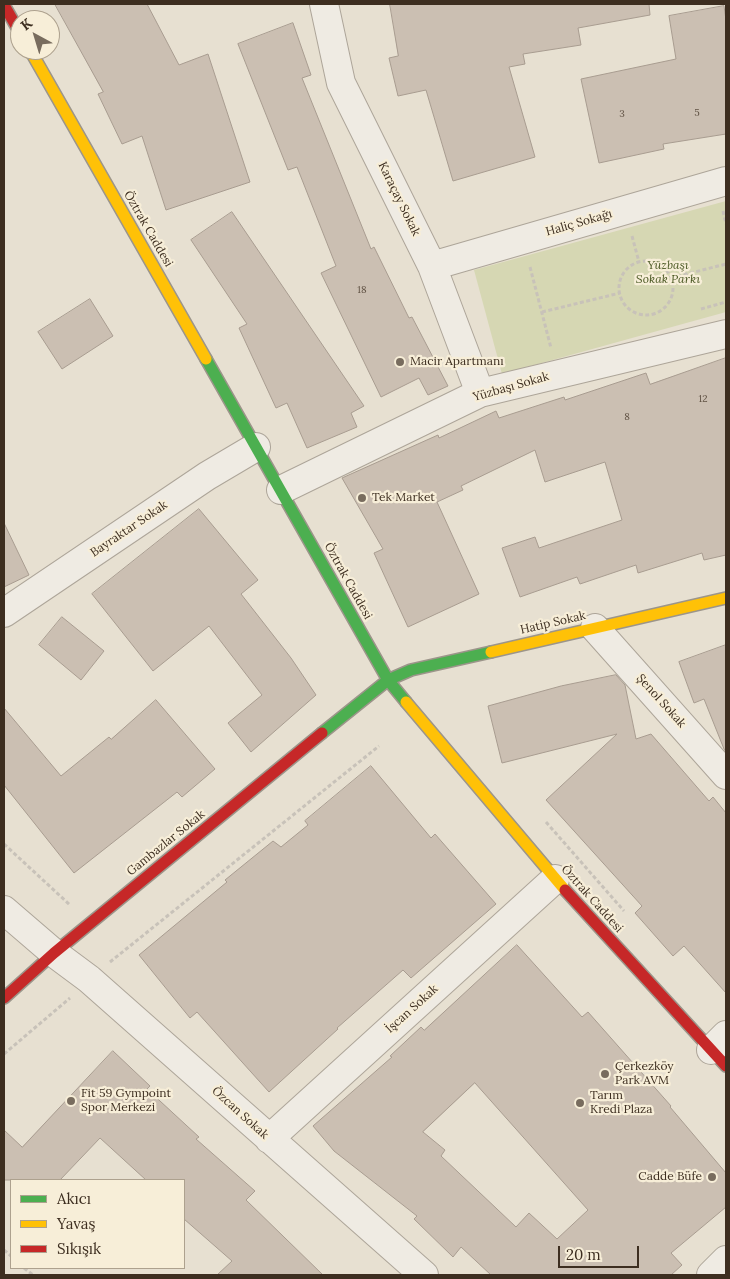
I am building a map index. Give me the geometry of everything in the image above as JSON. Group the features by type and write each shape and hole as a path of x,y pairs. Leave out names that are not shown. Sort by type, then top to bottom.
{"main road":[{"name":"Öztrak Caddesi","path":"36,60 388,680 555,879 721,1050"},
{"name":"Hatip Sokak","path":"349,710 388,680 411,670 726,598"},
{"name":"Gambazlar Sokak","path":"4,998 54,953 349,710"}],"street":[{"name":"Karaçay Sokak","path":"324,4 341,83 432,266 480,393"},
{"name":"Haliç Sokağı","path":"432,266 726,180"},
{"name":"Yüzbaşı Sokak","path":"281,490 480,393 726,334"},
{"name":"Bayraktar Sokak","path":"4,613 207,476 256,447"},
{"name":"Şenol Sokak","path":"595,628 726,775"},
{"name":"İşcan Sokak","path":"269,1139 555,879"},
{"name":"Özcan Sokak","path":"4,910 54,953 89,978 424,1275"}],"path":[{"path":"639,262 656,262 665,268 671,278 673,288 671,299 664,308 654,314 632,311 624,303 620,293 620,281 625,271 639,262"},
{"path":"671,278 726,264"},
{"path":"530,267 553,354"},
{"path":"542,312 620,293"},
{"path":"700,310 726,302"},
{"path":"4,1054 73,995 89,978 379,746"},
{"path":"544,820 629,915"},
{"path":"4,844 74,908"}],"green space":[{"name":"Yüzbaşı Sokak Parkı","path":"726,201 726,312 502,374 474,270"}],"building":[{"path":"55,4 147,4 179,65 208,54 250,182 166,210 142,136 122,144 98,94 103,92 60,10"},
{"path":"390,4 649,4 650,15 578,28 581,45 523,54 525,64 509,67 535,157 453,181 426,90 398,96 389,58 398,56"},
{"path":"724,6 726,20 726,134 663,144 664,149 599,163 581,79 676,59 669,16"},
{"path":"293,23 311,75 302,78 371,249 374,247 409,318 412,317 448,386 428,395 419,378 381,397 321,273 336,266 297,167 288,170 238,44"},
{"path":"232,212 364,406 351,413 357,427 307,448 287,403 276,408 239,328 247,324 191,240"},
{"path":"90,299 113,336 62,369 38,332"},
{"path":"726,358 726,555 704,560 702,553 638,573 636,565 580,584 577,577 520,597 502,548 535,537 539,548 622,520 605,462 545,482 535,450 461,486 463,490 437,502 479,594 408,627 374,553 383,549 342,478 438,435 439,438 496,411 499,418 564,397 565,400 646,373 650,384"},
{"path":"199,509 258,580 241,594 291,658 316,695 251,752 228,723 262,695 209,626 153,671 92,594"},
{"path":"4,523 29,575 4,587"},
{"path":"62,617 104,651 81,680 39,645"},
{"path":"726,645 726,752 704,699 694,703 679,662"},
{"path":"616,675 625,685 636,739 651,734 709,801 713,797 726,813 726,993 684,946 673,956 635,913 642,906 546,800 617,734 502,763 488,706 561,686"},
{"path":"156,700 215,769 182,797 177,792 74,873 4,785 4,708 61,776 109,737 111,739"},
{"path":"371,766 431,838 435,834 496,904 411,978 403,970 337,1028 269,1092 197,1012 190,1018 139,955 273,841 281,847 308,825 305,821"},
{"path":"517,945 582,1017 588,1012 671,1106 726,1173 726,1207 671,1253 682,1265 671,1275 491,1275 461,1247 453,1257 414,1219 417,1216 334,1151 313,1126 392,1057 390,1056 421,1027 424,1030","holes":["475,1083 588,1210 557,1239 529,1213 516,1227 441,1156 445,1150 423,1132"]},
{"path":"113,1051 150,1086 147,1089 199,1137 196,1139 255,1191 246,1200 323,1275 217,1275 232,1261 185,1220 185,1179 145,1179 100,1138 61,1179 4,1180 4,1130 22,1147"}],"traffic: fast":[{"path":"206,359 388,680 406,702"},
{"path":"322,733 388,680 411,670 491,652"}],"traffic: slow":[{"path":"36,60 206,359"},
{"path":"491,652 726,598"},
{"path":"406,702 565,890"}],"traffic: jam":[{"path":"4,5 10,16"},
{"path":"4,998 54,953 322,733"},
{"path":"565,890 726,1066"}],"place":[{"name":"Macir Apartmanı","path":"400,362"},
{"name":"Tek Market","path":"362,498"},
{"name":"Çerkezköy Park AVM","path":"605,1074"},
{"name":"Fit 59 Gympoint Spor Merkezi","path":"71,1101"},
{"name":"Tarım Kredi Plaza","path":"580,1103"},
{"name":"Cadde Büfe","path":"712,1177"}]}
